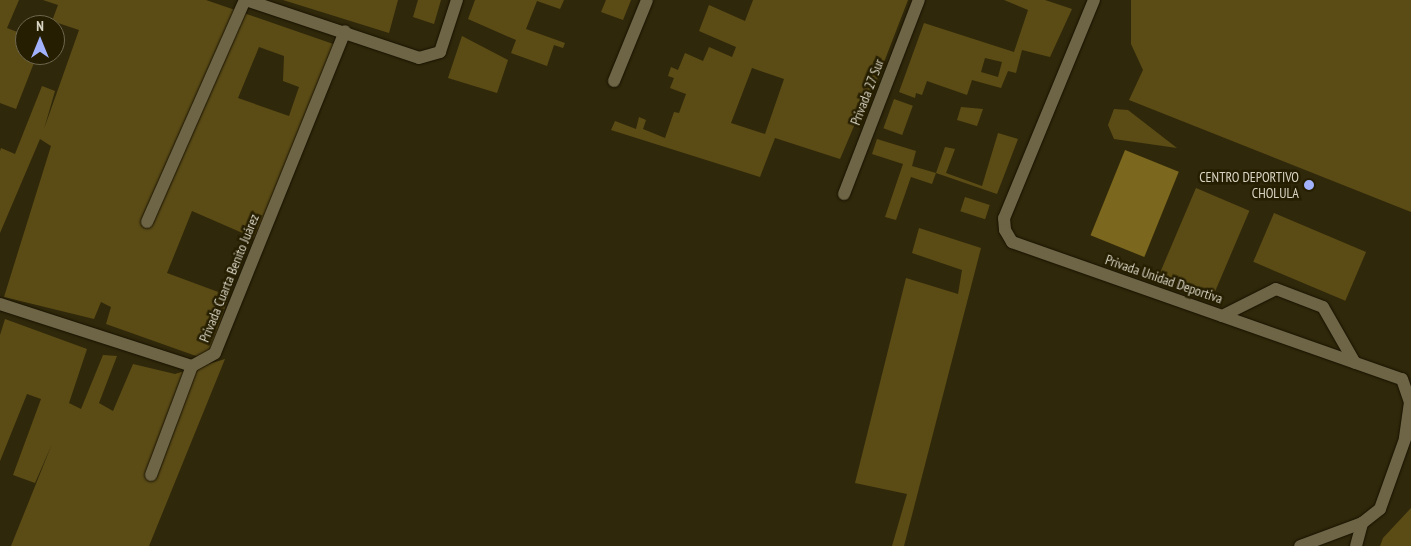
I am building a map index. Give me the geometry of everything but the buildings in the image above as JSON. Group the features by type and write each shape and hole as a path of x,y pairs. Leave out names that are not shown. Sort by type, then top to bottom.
{"street":[{"path":"147,222 245,0 345,31 419,58 440,52 457,0"},
{"path":"614,81 647,0"},
{"name":"Privada 27 Sur","path":"844,194 918,0"},
{"name":"Privada Unidad Deportiva","path":"1094,0 1004,218 1005,230 1012,242 1402,379 1410,402 1405,439 1395,474 1380,509 1362,523"},
{"name":"Privada Cuarta Benito Juárez","path":"192,366 215,353 345,31"},
{"path":"1222,316 1276,289 1323,307 1355,363"},
{"path":"0,304 192,366 151,474"},
{"path":"1300,546 1362,523"},
{"path":"1356,546 1362,523"}],"shaded area":[{"path":"0,0 19,0 7,28 15,31 15,65 33,65 16,109 0,103"},
{"path":"43,0 206,0 339,46 308,123 254,238 192,211 167,273 229,296 210,352 199,357 106,324 111,307 101,302 94,319 4,297 51,146 40,139 0,233 0,151 1,148 15,154 42,86 55,91 44,129 79,30 65,25 65,15 54,15 58,5","holes":["259,47 284,56 283,81 299,87 289,116 238,98"]},
{"path":"283,0 398,0 389,33"},
{"path":"418,0 441,0 434,24 413,17"},
{"path":"475,0 564,0 560,9 537,1 526,29 565,43 563,48 554,45 547,66 511,53 516,40 468,19"},
{"path":"606,0 631,0 623,20 601,12"},
{"path":"753,0 908,0 867,106 863,105 840,159 775,138 760,177 611,130 615,121 636,129 639,117 646,120 643,129 665,138 674,112 679,113 686,94 670,88 674,78 668,76 671,67 678,70 685,53 703,61 709,47 732,57 736,47 699,31 709,5 745,21","holes":["752,68 784,79 765,134 731,123"]},
{"path":"1004,0 1045,0 1072,9 1050,57 1022,50 1016,73 1008,71 1001,88 972,80 967,95 927,81 922,95 916,93 915,98 899,92 924,23 1014,52 1028,10","holes":["985,58 1002,62 998,77 981,72"]},
{"path":"1131,0 1411,0 1411,212 1129,100 1143,70 1131,44"},
{"path":"462,36 508,60 497,93 448,78"},
{"path":"894,99 913,106 902,135 883,128"},
{"path":"961,107 983,109 977,126 957,120"},
{"path":"1114,109 1128,110 1177,148 1114,139 1108,125"},
{"path":"998,133 1018,139 997,194 936,173 945,147 955,149 946,173 982,186"},
{"path":"877,139 916,151 912,166 936,173 932,184 911,177 896,220 885,217 903,164 872,154"},
{"path":"1125,150 1179,172 1144,257 1091,235"},
{"path":"1196,188 1249,211 1211,301 1158,278"},
{"path":"965,197 990,205 985,219 960,211"},
{"path":"1274,213 1366,252 1345,301 1253,262"},
{"path":"919,228 981,248 904,546 892,546 907,494 855,483 906,278 958,294 962,270 912,253"},
{"path":"5,319 87,349 69,403 81,409 103,355 117,356 99,403 113,411 133,364 175,374 225,359 149,546 11,546 52,444 35,483 13,475 41,399 27,394 0,461 0,335"},
{"path":"1411,508 1411,546 1380,546 1383,538"}],"place":[{"name":"CENTRO DEPORTIVO CHOLULA","path":"1309,185"}]}
